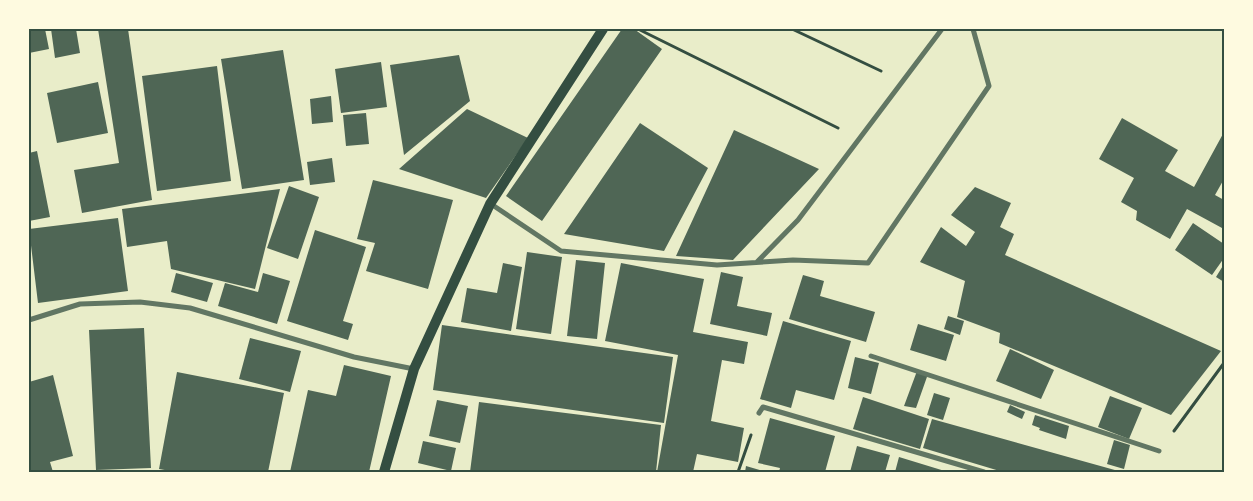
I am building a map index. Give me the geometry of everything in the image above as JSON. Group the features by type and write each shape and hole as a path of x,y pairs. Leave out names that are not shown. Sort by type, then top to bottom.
{"main road":[{"path":"384,472 414,369 490,204 603,29"}],"street":[{"path":"756,262 798,220 942,29"},
{"path":"490,204 561,251 717,265 793,260 868,263 989,86 973,29"},
{"path":"29,320 80,304 148,303 190,308 354,357 414,369"},
{"path":"871,356 1159,451"},
{"path":"759,413 763,407 984,472"}],"path":[{"path":"638,29 859,139"},
{"path":"792,29 902,81"},
{"path":"1159,451 1224,363"},
{"path":"738,472 759,413"}],"building":[{"path":"29,29 45,29 49,49 29,53"},
{"path":"51,29 76,29 80,53 55,58"},
{"path":"98,29 128,29 152,200 82,213 74,170 119,163"},
{"path":"622,29 634,29 662,49 542,221 506,196"},
{"path":"283,50 304,180 242,189 221,59"},
{"path":"459,55 470,101 404,155 390,65"},
{"path":"381,62 387,107 341,113 335,69"},
{"path":"217,66 231,181 157,191 142,76"},
{"path":"98,82 108,133 57,143 47,93"},
{"path":"331,96 333,122 312,124 310,99"},
{"path":"467,109 528,138 486,198 399,169"},
{"path":"366,113 369,144 346,146 343,115"},
{"path":"1122,118 1178,150 1165,171 1194,187 1224,132 1224,179 1215,195 1224,200 1222,228 1187,209 1170,239 1136,220 1137,211 1121,202 1134,178 1099,159"},
{"path":"640,123 708,168 664,251 564,234"},
{"path":"734,130 819,169 733,260 676,256"},
{"path":"37,151 50,217 29,221 29,153"},
{"path":"332,158 335,182 310,185 307,162"},
{"path":"373,180 453,200 428,289 366,271 375,243 357,239"},
{"path":"289,186 319,197 298,259 267,248"},
{"path":"975,187 1011,203 1000,227 1014,234 1005,255 1221,351 1171,415 999,343 1000,333 957,317 965,281 920,262 941,227 966,246 975,232 951,215"},
{"path":"280,189 255,289 171,269 167,241 127,247 122,209"},
{"path":"118,218 128,291 38,303 29,229"},
{"path":"1193,223 1224,244 1224,258 1212,275 1175,250"},
{"path":"315,230 366,247 343,321 353,324 348,340 287,321"},
{"path":"527,252 562,257 551,334 516,329"},
{"path":"576,260 605,263 597,339 567,336"},
{"path":"503,263 522,267 511,331 461,322 467,288 497,293"},
{"path":"621,263 704,279 693,332 748,342 744,364 722,360 711,421 744,428 738,462 697,454 693,472 657,472 678,355 605,341"},
{"path":"1224,264 1224,282 1216,277"},
{"path":"721,272 743,277 737,306 772,313 767,336 710,324"},
{"path":"176,273 213,283 207,302 171,292"},
{"path":"263,273 290,281 277,324 218,306 225,283 258,292"},
{"path":"803,275 824,281 820,296 875,312 866,342 789,319"},
{"path":"948,316 964,321 960,335 944,329"},
{"path":"783,321 851,341 834,400 796,390 791,408 760,399"},
{"path":"918,324 954,335 946,361 910,350"},
{"path":"442,325 673,357 664,423 433,390"},
{"path":"144,328 151,468 96,470 89,330"},
{"path":"250,338 301,351 290,392 239,379"},
{"path":"1010,349 1054,370 1041,399 996,381"},
{"path":"855,357 879,363 871,394 848,388"},
{"path":"344,365 391,376 369,472 290,472 308,390 336,396"},
{"path":"917,371 928,374 916,408 904,406"},
{"path":"177,372 284,393 268,472 176,472 159,469"},
{"path":"53,375 73,456 50,462 53,472 29,472 29,382"},
{"path":"934,393 950,398 943,420 927,415"},
{"path":"1110,396 1142,408 1129,439 1098,427"},
{"path":"863,397 929,419 920,449 853,429"},
{"path":"437,400 468,406 460,443 429,436"},
{"path":"479,402 661,425 656,472 470,472"},
{"path":"1010,405 1025,412 1022,419 1007,412"},
{"path":"1035,415 1069,426 1066,439 1039,430 1040,428 1032,425"},
{"path":"770,418 835,436 825,472 779,472 780,468 758,463"},
{"path":"932,419 1122,472 1003,472 923,448"},
{"path":"1114,440 1130,445 1124,469 1107,464"},
{"path":"423,441 456,448 451,471 418,463"},
{"path":"857,446 890,455 885,472 850,472"},
{"path":"899,457 948,472 895,472"},
{"path":"746,466 767,472 745,472"}]}
